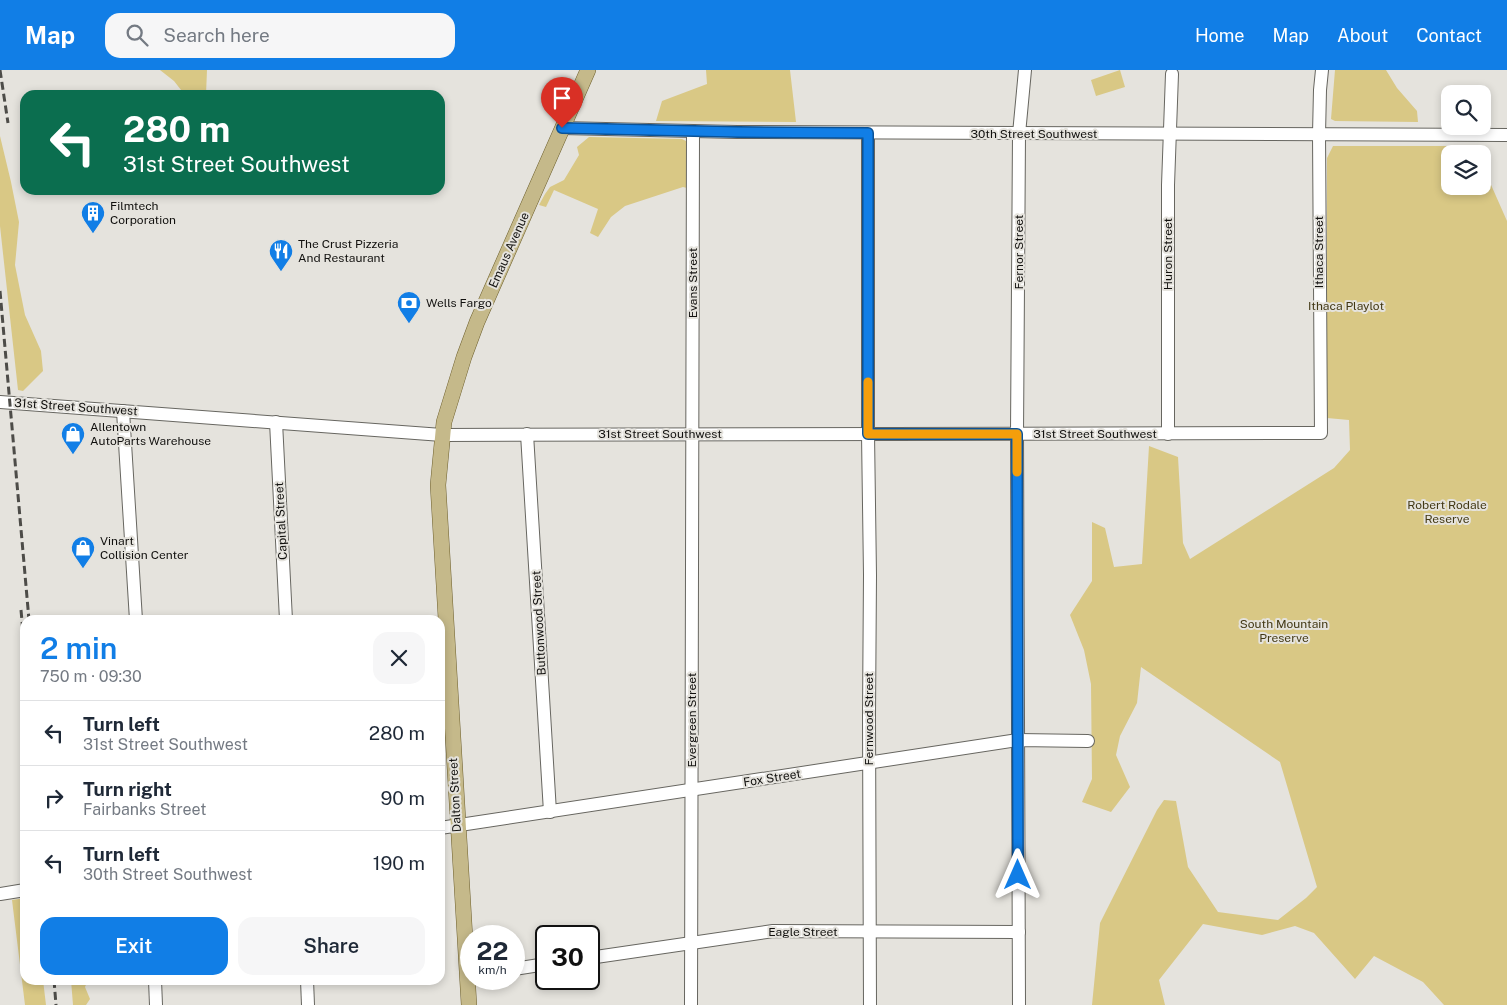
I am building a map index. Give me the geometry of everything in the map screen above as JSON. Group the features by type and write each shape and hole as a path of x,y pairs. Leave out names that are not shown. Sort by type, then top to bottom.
{"main road":[{"name":"Emaus Avenue","path":"442,434 456,381 477,322 588,70"},
{"name":"Dalton Street","path":"442,434 438,485 443,615"},
{"name":"Dalton Street","path":"445,655 465,925"},
{"name":"Dalton Street","path":"469,990 469,1005"}],"street":[{"name":"Fernor Street","path":"1019,1005 1017,434 1019,134 1024,70"},
{"name":"Ithaca Street","path":"1321,433 1319,134 1322,70"},
{"name":"Huron Street","path":"1168,434 1169,134 1172,74"},
{"name":"30th Street Southwest","path":"562,128 868,133 1507,135"},
{"name":"Evans Street","path":"693,131 693,434"},
{"name":"Fernwood Street","path":"868,133 870,1005"},
{"name":"31st Street Southwest","path":"0,402 442,434 1321,433"},
{"path":"123,411 136,615"},
{"name":"Capital Street","path":"276,422 286,615"},
{"name":"Buttonwood Street","path":"527,434 550,812"},
{"name":"Evergreen Street","path":"691,1005 693,434"},
{"name":"Fox Street","path":"445,827 1018,740 1088,741"},
{"path":"0,894 20,891"},
{"name":"Eagle Street","path":"600,956 773,931 1019,932"},
{"path":"155,985 156,1005"},
{"path":"307,985 308,1005"}],"green space":[{"path":"160,70 207,70 206,90 181,90 174,81"},
{"path":"706,70 790,70 796,122 656,121 662,101 707,84"},
{"path":"1120,70 1125,87 1096,96 1091,80"},
{"path":"1335,70 1386,70 1397,88 1417,111 1418,122 1335,121 1331,119"},
{"path":"0,136 19,222 15,265 25,315 41,351 43,371 23,391 18,390 0,226"},
{"path":"589,137 682,139 686,141 687,188 683,187 625,206 611,217 598,237 590,233 598,209 554,190 546,207 539,205 550,187 564,180 579,155 577,147"},
{"path":"1333,146 1441,146 1441,195 1491,195 1491,185 1507,221 1507,1005 1444,1005 1423,982 1374,956 1355,979 1314,933 1295,926 1262,935 1203,924 1159,980 1165,1005 1092,1005 1100,923 1157,810 1164,800 1176,801 1188,867 1218,912 1278,920 1317,887 1280,762 1141,667 1137,703 1120,736 1116,755 1130,787 1111,812 1082,802 1092,779 1091,684 1084,650 1070,615 1092,581 1092,522 1105,528 1114,567 1142,564 1149,446 1178,457 1183,543 1190,559 1334,468 1350,450 1349,420 1327,418 1327,158"},
{"path":"20,899 20,965 12,900"},
{"path":"23,985 44,985 46,1005 25,1005"},
{"path":"71,985 86,985 90,999 86,1005 73,1005"}],"railway":[{"path":"0,70 8,123"},
{"path":"0,291 29,615"},
{"path":"21,610 21,615"},
{"path":"54,985 56,1005"}],"slow traffic":[{"path":"868,382 868,434 1017,434 1017,472"}],"place":[{"name":"Filmtech Corporation","path":"93,234"},
{"name":"The Crust Pizzeria And Restaurant","path":"281,272"},
{"name":"Wells Fargo","path":"409,324"},
{"name":"Allentown AutoParts Warehouse","path":"73,455"},
{"name":"Vinart Collision Center","path":"83,569"}],"route":[{"path":"562,128 868,133 868,434 1017,434 1018,875"}],"park label":[{"name":"Ithaca Playlot","path":"1346,306"},
{"name":"Robert Rodale Reserve","path":"1447,512"},
{"name":"South Mountain Preserve","path":"1284,631"}]}
